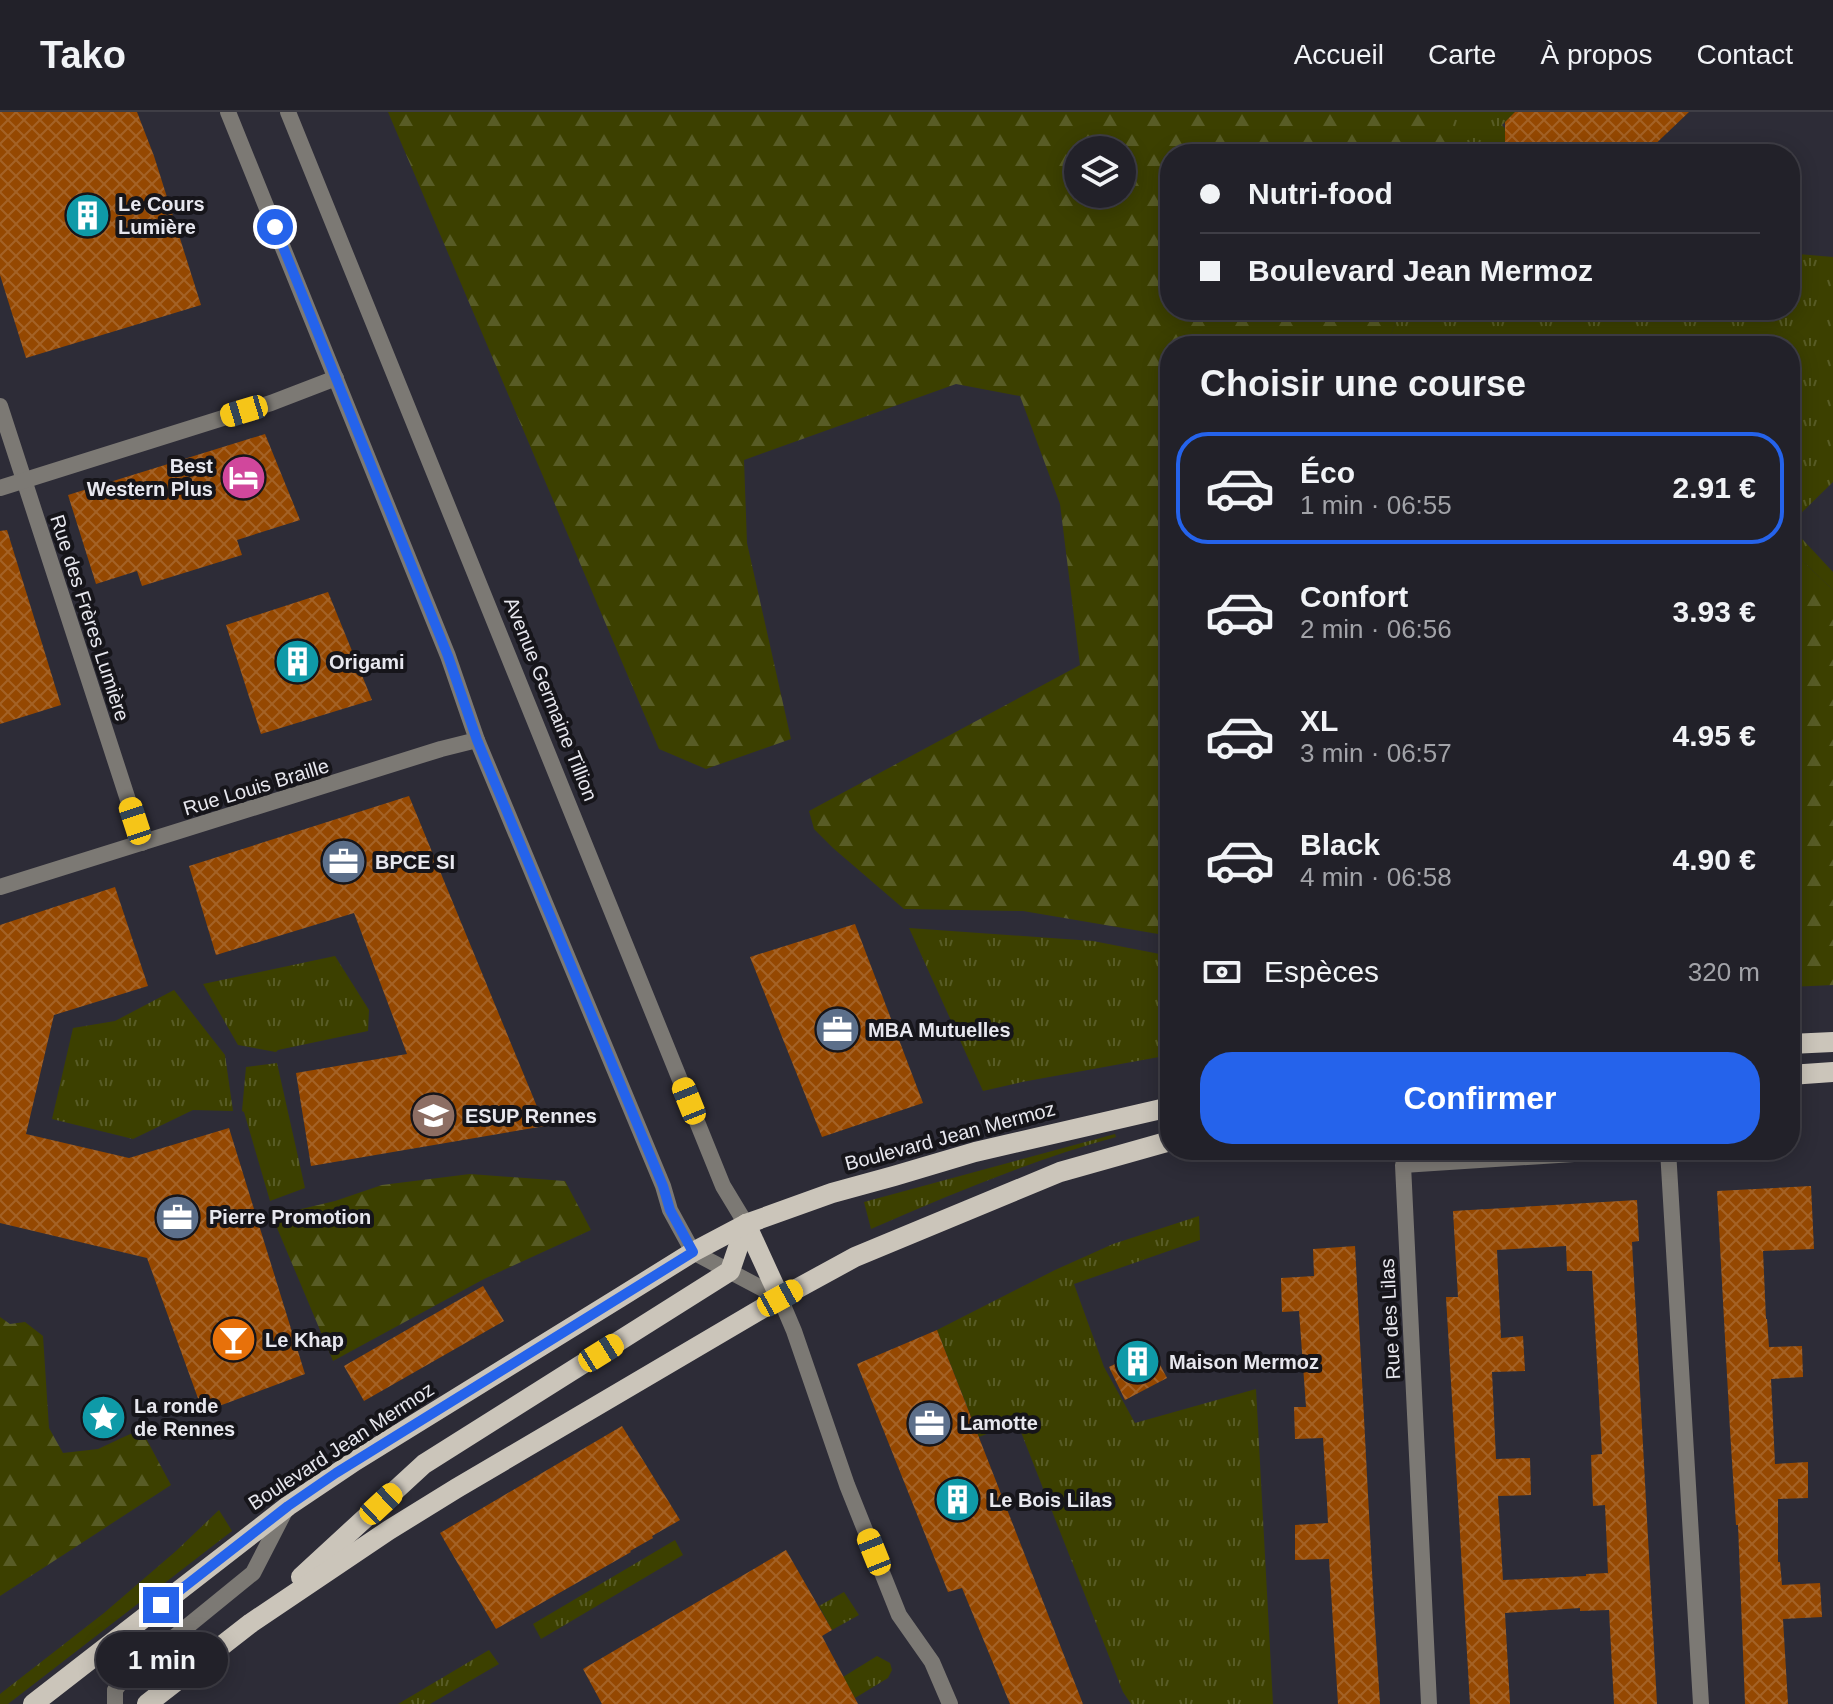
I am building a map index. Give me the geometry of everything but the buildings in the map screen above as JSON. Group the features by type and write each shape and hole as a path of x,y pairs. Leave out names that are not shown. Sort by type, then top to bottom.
{"main road":[{"path":"1800,1044 1833,1042"},
{"path":"1800,1074 1833,1072"},
{"name":"Boulevard Jean Mermoz","path":"33,1704 288,1506 355,1461 693,1252 746,1224 832,1193 975,1152 1160,1109"},
{"path":"147,1704 251,1623 389,1530 780,1298 855,1257 1060,1172 1160,1144"},
{"path":"251,1623 424,1464 730,1271 746,1224"},
{"name":"Avenue Germaine Tillion","path":"746,1224 780,1298"}],"street":[{"path":"228,112 448,656 477,740 663,1186 670,1210 693,1252 780,1298 847,1485 899,1615 932,1662 950,1704"},
{"name":"Avenue Germaine Tillion","path":"288,112 723,1186 746,1224"},
{"path":"0,488 277,400 336,378"},
{"name":"Rue des Frères Lumière","path":"0,406 142,843"},
{"name":"Rue Louis Braille","path":"0,887 477,740"},
{"name":"Rue des Lilas","path":"1429,1704 1403,1165 1481,1160"},
{"path":"1669,1160 1701,1704"},
{"path":"115,1704 115,1690 124,1678 253,1573 288,1506"}],"green space":[{"path":"388,112 1451,112 1451,144 1160,144 1160,320 1396,320 1391,336 1160,336 1160,934 1023,911 904,909 814,829 809,811 1080,665 1060,504 1020,396 956,384 744,460 747,543 791,739 706,769 659,749"},
{"path":"1451,112 1515,112 1502,125 1511,135 1508,144 1451,144"},
{"path":"1800,254 1833,257 1833,482 1800,514 1800,336 1391,336 1396,320 1800,320"},
{"path":"1800,537 1833,572 1833,590 1800,559"},
{"path":"1800,559 1833,590 1833,985 1800,987"},
{"path":"909,928 1093,941 1160,954 1160,1057 983,1091"},
{"path":"335,956 369,1010 368,1031 276,1052 238,1045 203,984"},
{"path":"174,990 225,1055 233,1111 193,1110 133,1139 52,1119 73,1028 115,1021"},
{"path":"277,1063 305,1188 270,1201 242,1111 246,1067"},
{"path":"1115,1134 1116,1137 992,1178 871,1229 864,1202"},
{"path":"470,1174 565,1181 591,1230 484,1279 333,1361 272,1216 335,1201 382,1185"},
{"path":"1199,1216 1200,1240 1074,1284 1104,1367 1135,1423 1256,1389 1273,1704 1131,1704 1123,1692 1017,1422 979,1437 937,1330 1113,1244"},
{"path":"0,1317 10,1324 25,1322 43,1336 49,1428 63,1453 98,1449 141,1429 171,1485 0,1596"},
{"path":"219,1510 232,1531 8,1704 0,1704 0,1694 104,1613"},
{"path":"675,1540 683,1555 541,1639 533,1624"},
{"path":"844,1592 859,1615 832,1630 819,1606"},
{"path":"489,1650 499,1664 430,1704 398,1704"},
{"path":"877,1656 890,1663 892,1670 888,1678 855,1698 843,1677"}],"place":[{"name":"Le Cours Lumière","path":"87,215"},
{"name":"Best Western Plus","path":"244,478"},
{"name":"Origami","path":"298,662"},
{"name":"BPCE SI","path":"344,862"},
{"name":"MBA Mutuelles","path":"837,1030"},
{"name":"ESUP Rennes","path":"434,1116"},
{"name":"Pierre Promotion","path":"178,1217"},
{"name":"Le Khap","path":"234,1340"},
{"name":"Maison Mermoz","path":"1138,1362"},
{"name":"La ronde de Rennes","path":"103,1417"},
{"name":"Lamotte","path":"929,1423"},
{"name":"Le Bois Lilas","path":"958,1500"}],"route":[{"path":"161,1605 288,1506 336,1473 693,1252 670,1210 663,1186 477,740 448,656 275,227"}]}
